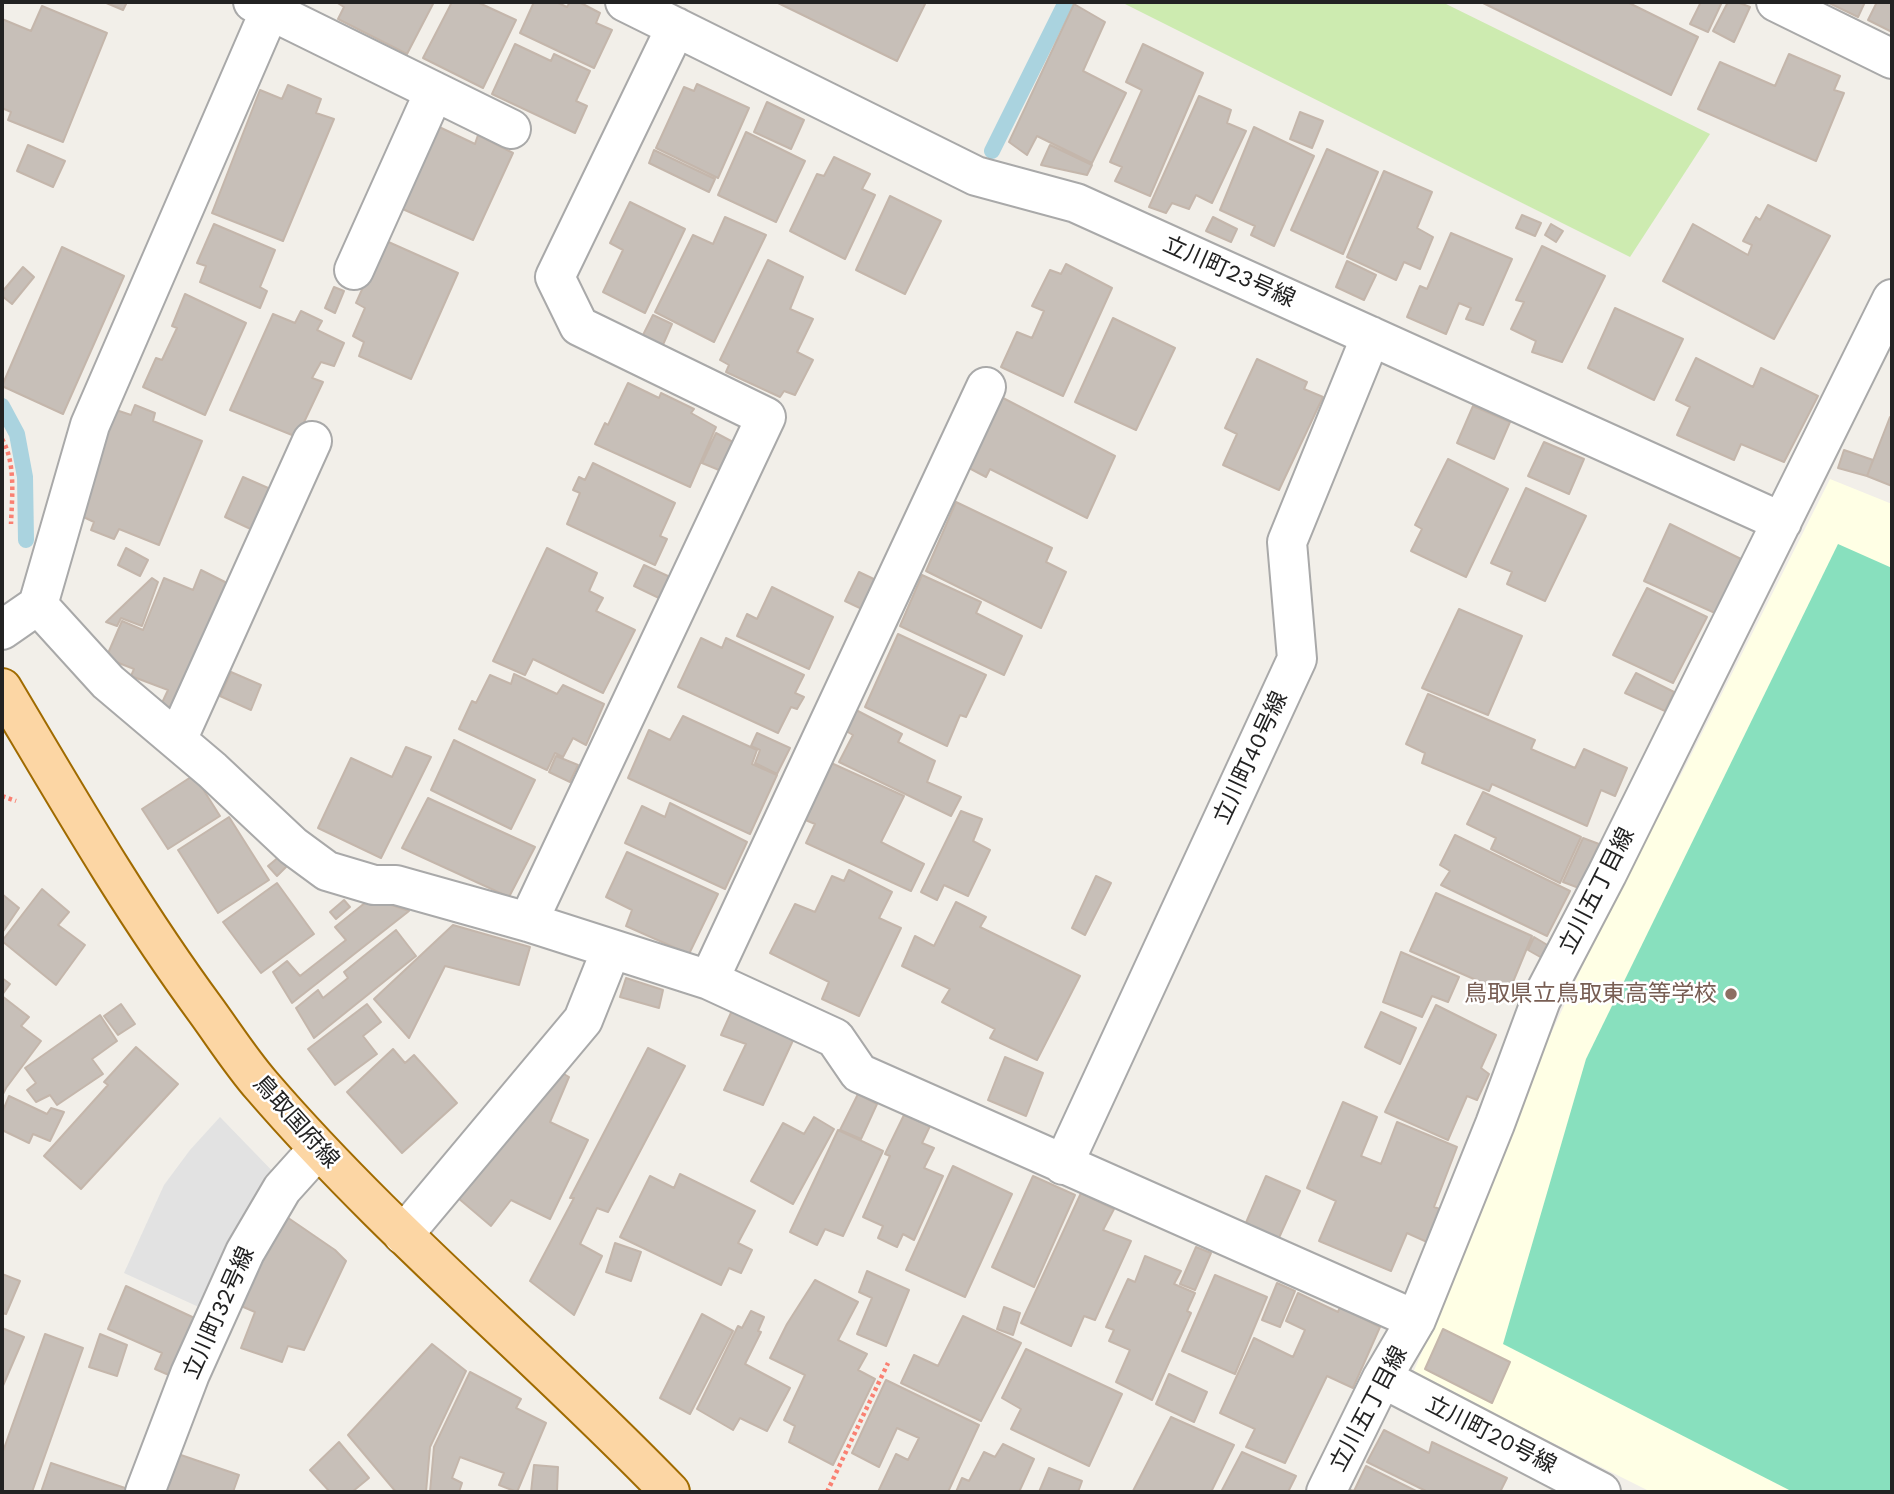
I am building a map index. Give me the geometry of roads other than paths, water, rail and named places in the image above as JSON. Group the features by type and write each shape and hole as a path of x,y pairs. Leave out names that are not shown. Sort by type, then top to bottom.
{"main road":[{"name":"鳥取国府線","path":"2,688 136,910 259,1083 318,1149 403,1235 670,1492"}],"street":[{"name":"立川町23号線","path":"625,2 976,176 1076,203 1782,522"},
{"path":"1776,2 1892,59"},
{"path":"2,630 38,606 90,425 261,6 511,130"},
{"path":"528,922 766,417 579,326 555,276 676,27"},
{"path":"354,270 434,92"},
{"name":"立川五丁目線","path":"1326,1492 1382,1378 1416,1320 1495,1124 1541,1000 1607,874 1892,299"},
{"name":"立川町40号線","path":"1063,1165 1297,659 1287,542 1371,336"},
{"path":"709,980 986,387"},
{"path":"177,740 312,441"},
{"path":"38,606 108,682 212,770 293,846 327,871 374,885 396,885 528,922 709,980 835,1038 859,1073 1416,1320"},
{"path":"403,1235 583,1020 611,950"},
{"name":"立川町32号線","path":"145,1492 190,1374 245,1252 282,1189 318,1149"},
{"name":"立川町20号線","path":"1382,1378 1601,1492"}],"waterway":[{"path":"992,151 1066,2"},
{"path":"2,406 17,434 25,477 26,540"}],"place":[{"name":"鳥取県立鳥取東高等学校","path":"1731,994"}]}
